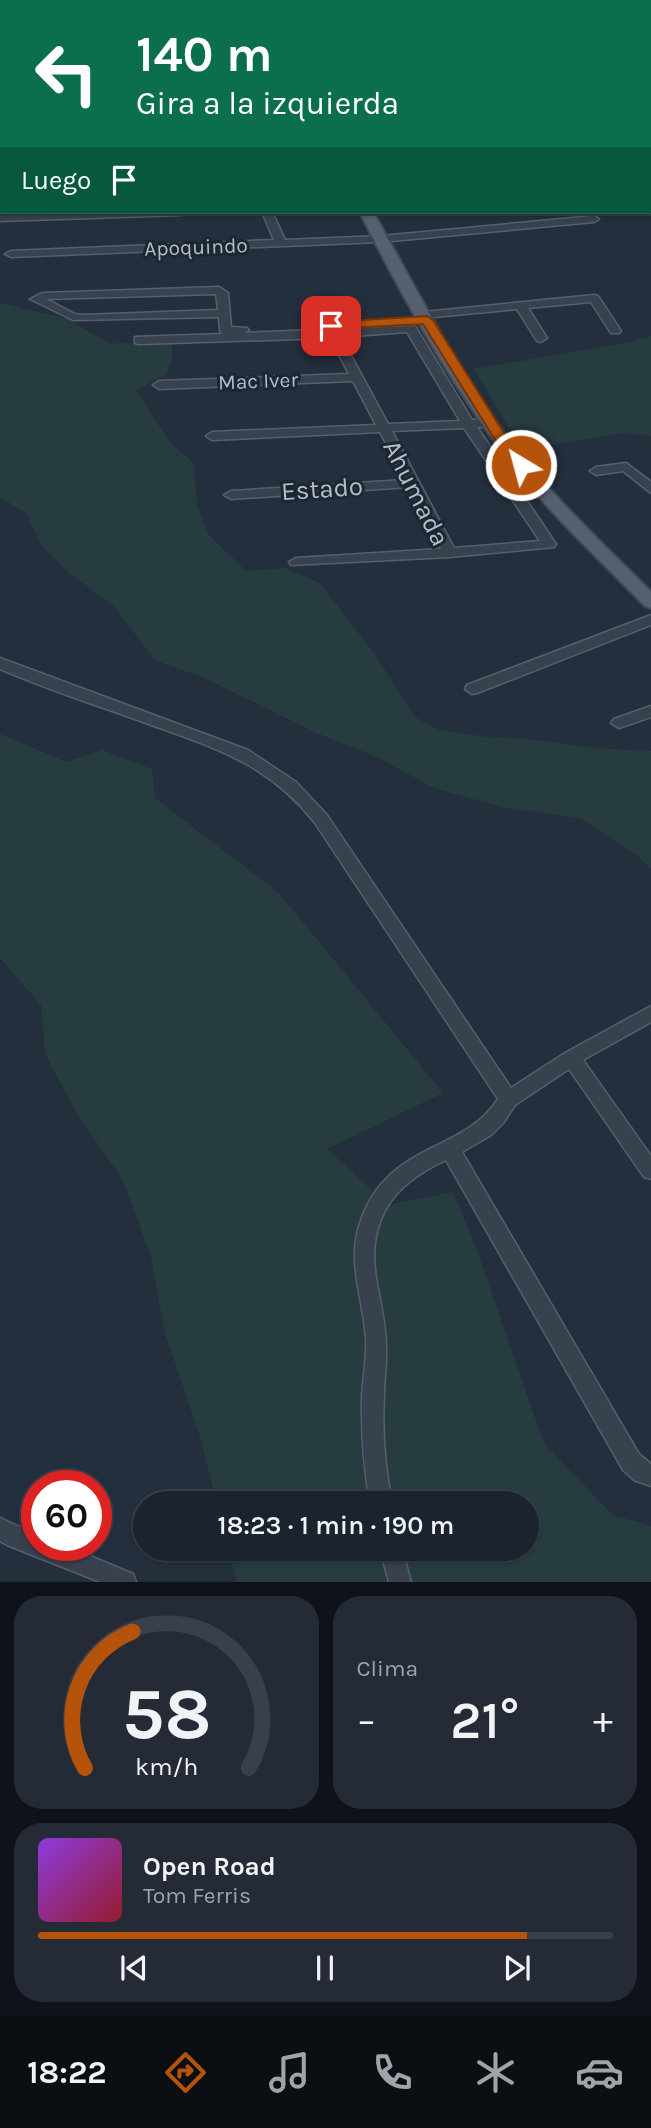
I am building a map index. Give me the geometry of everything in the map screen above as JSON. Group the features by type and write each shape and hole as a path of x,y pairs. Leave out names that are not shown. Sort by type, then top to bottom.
{"main road":[{"path":"367,214 425,318 491,423 544,492 651,602"}],"street":[{"path":"0,218 121,214"},
{"path":"268,214 281,244"},
{"name":"Apoquindo","path":"11,254 381,239 594,219"},
{"path":"223,313 84,318 73,317 36,299 42,296 214,289 222,293 226,331 425,318 594,298 615,331"},
{"path":"520,306 541,338"},
{"path":"139,340 334,334 411,328 468,424 549,544 450,553"},
{"name":"Ahumada","path":"296,562 450,553 334,334"},
{"name":"Mac Iver","path":"159,385 356,377"},
{"path":"212,436 491,423"},
{"path":"596,471 626,467 651,489"},
{"name":"Estado","path":"230,495 413,483"},
{"path":"472,689 651,620"},
{"path":"0,663 229,747 260,762 287,781 321,819 508,1099"},
{"path":"619,723 651,711"},
{"path":"380,1491 373,1423 376,1339 365,1271 366,1238 377,1207 396,1181 423,1162 487,1130 508,1099 571,1058 651,1013"},
{"path":"571,1058 651,1171"},
{"path":"451,1150 631,1462 642,1472 651,1475"},
{"path":"0,1529 125,1582"},
{"path":"394,1561 400,1582"}],"green space":[{"path":"0,303 68,319 108,343 171,344 173,355 166,375 136,390 168,440 194,464 197,504 208,534 246,571 285,568 320,583 377,657 415,717 436,729 486,737 651,751 651,869 638,856 580,818 502,807 434,788 377,757 314,732 207,679 155,660 112,604 70,574 42,547 26,513 0,497"},
{"path":"651,336 651,436 625,433 522,450 474,369 631,342"},
{"path":"0,734 67,762 102,750 152,769 155,798 279,893 443,1093 327,1149 388,1205 453,1192 477,1250 544,1444 613,1515 651,1526 651,1582 237,1582 231,1561 539,1561 539,1491 214,1491 200,1437 165,1333 151,1257 123,1180 75,1111 45,1053 41,1005 0,958"}],"route":[{"path":"331,326 427,320 498,435 521,465"}]}
